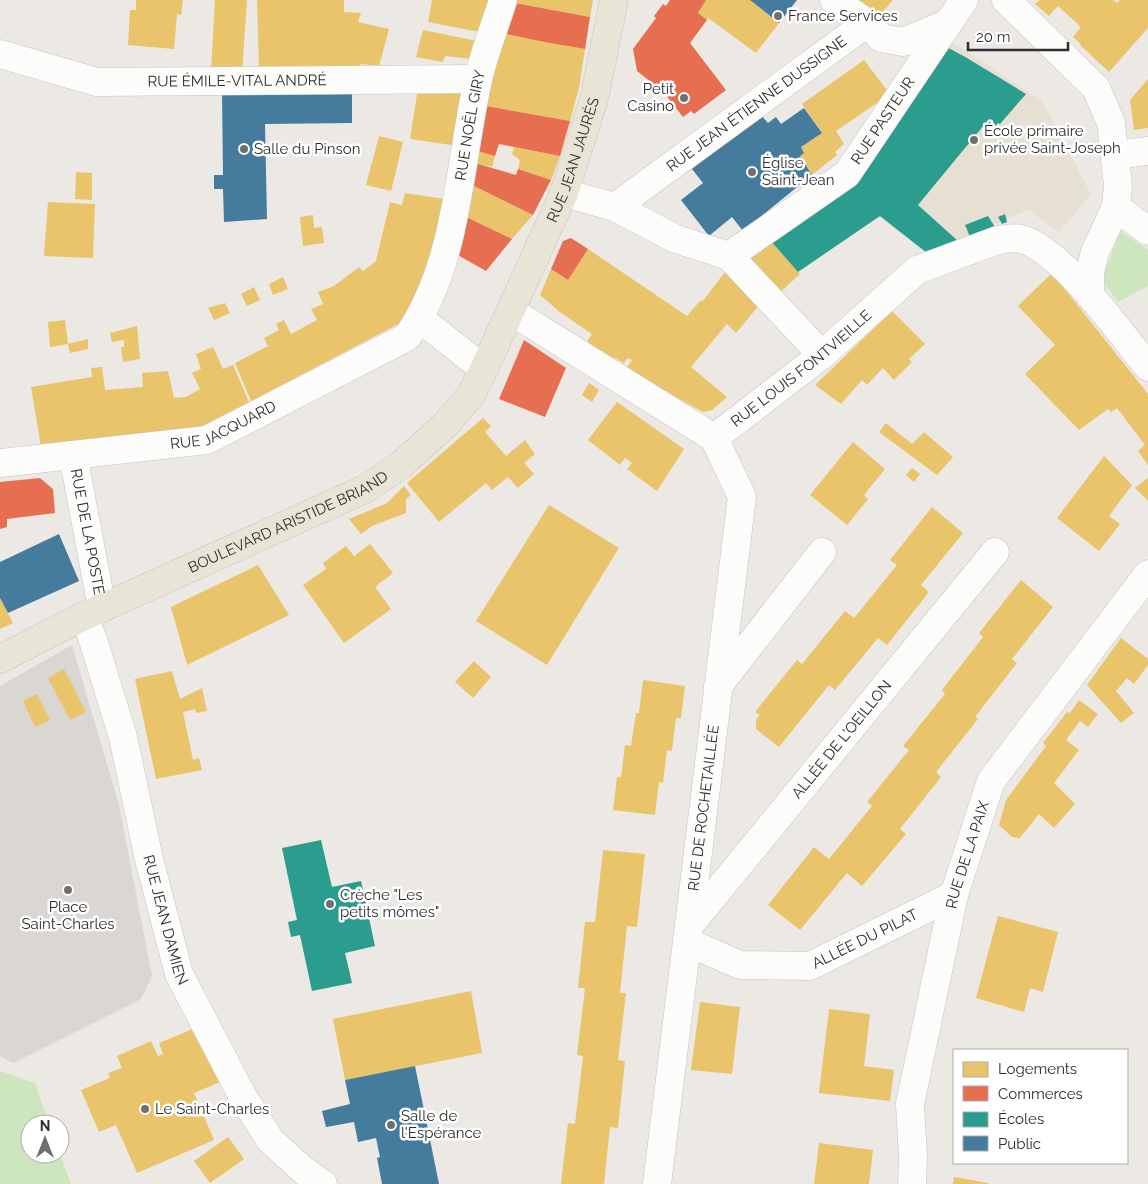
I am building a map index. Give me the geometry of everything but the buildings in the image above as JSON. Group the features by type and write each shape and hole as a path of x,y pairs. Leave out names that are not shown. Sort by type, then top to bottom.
{"main road":[{"name":"RUE JEAN JAURÈS","path":"511,311 564,193 594,99 614,0"},
{"name":"BOULEVARD ARISTIDE BRIAND","path":"0,659 93,612 364,490 401,465 446,424 471,395 511,311"}],"street":[{"name":"RUE NOËL GIRY","path":"420,319 446,253 478,79 503,0"},
{"path":"834,0 867,24 881,38 903,42 947,24"},
{"name":"RUE PASTEUR","path":"729,256 847,174 964,0"},
{"path":"1006,0 1096,88 1111,123 1118,186 1116,206 1095,252 1090,272 1090,295"},
{"name":"RUE JEAN ÉTIENNE DUSSIGNE","path":"615,206 867,24"},
{"name":"RUE ÉMILE-VITAL ANDRÉ","path":"0,54 98,82 478,79"},
{"path":"1115,155 1148,151"},
{"path":"564,193 615,206 676,239 729,256 822,355"},
{"path":"1116,206 1148,231"},
{"name":"RUE LOUIS FONTVIEILLE","path":"714,438 822,355 917,270 998,240 1010,238 1022,240 1051,257 1090,295 1148,367"},
{"path":"511,311 714,438"},
{"path":"420,319 484,370"},
{"name":"RUE JACQUARD","path":"0,463 207,440 407,337 420,319"},
{"name":"RUE DE ROCHETAILLÉE","path":"657,1184 742,497 714,438"},
{"name":"RUE DE LA POSTE","path":"74,455 93,612"},
{"path":"718,686 822,552"},
{"name":"ALLÉE DE L'OEILLON","path":"688,934 995,552"},
{"name":"RUE DE LA PAIX","path":"912,1184 913,1157 910,1104 954,895 991,781 1148,574"},
{"name":"RUE JEAN DAMIEN","path":"93,612 94,644 123,737 149,859 179,974 243,1097 270,1140 303,1170 323,1184"},
{"name":"ALLÉE DU PILAT","path":"688,934 740,965 810,966 954,895"}],"shaded area":[{"name":"École primaire privée Saint-Joseph","path":"949,40 1042,101 1091,194 1059,232 1028,210 927,253 897,231 847,188"},
{"name":"Place Saint-Charles","path":"72,645 119,805 152,976 141,999 13,1063 0,1056 0,686"}],"green space":[{"path":"1120,231 1148,250 1148,286 1118,302 1105,284 1104,274"},
{"path":"0,1071 35,1083 46,1114 20,1114 20,1164 64,1164 71,1184 0,1184"}],"place":[{"name":"France Services","path":"778,16"},
{"name":"Petit Casino","path":"684,98"},
{"name":"École primaire privée Saint-Joseph","path":"974,140"},
{"name":"Salle du Pinson","path":"244,149"},
{"name":"Église Saint-Jean","path":"752,172"},
{"name":"Place Saint-Charles","path":"68,890"},
{"name":"Crèche \"Les petits mômes\"","path":"330,904"},
{"name":"Le Saint-Charles","path":"145,1109"},
{"name":"Salle de l'Espérance","path":"391,1125"}]}
